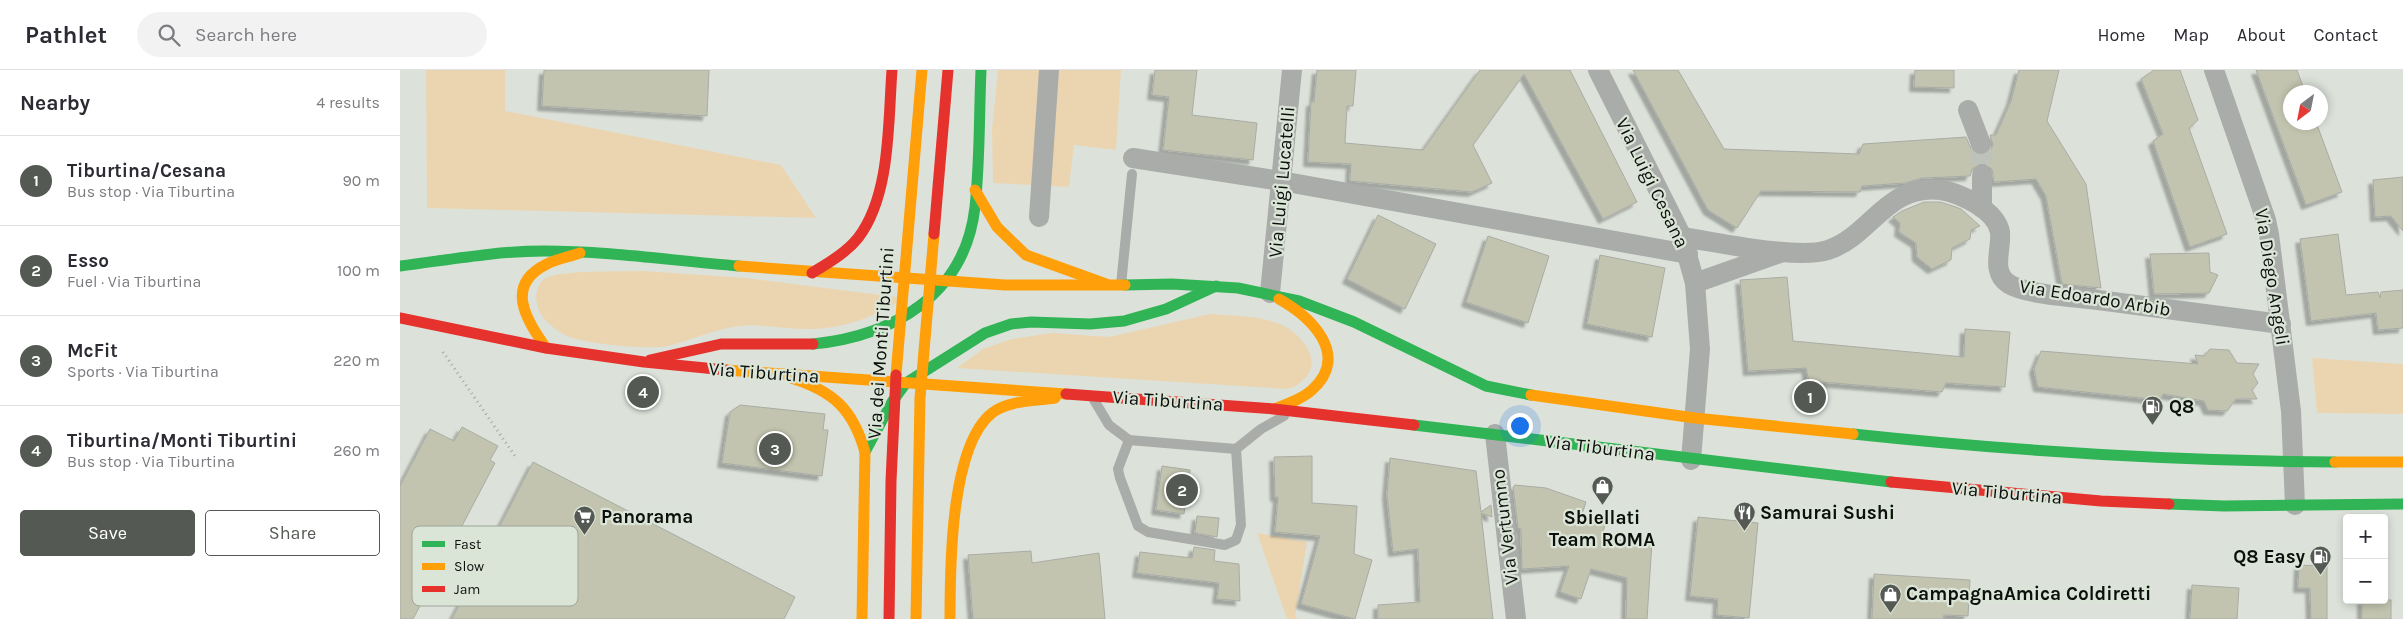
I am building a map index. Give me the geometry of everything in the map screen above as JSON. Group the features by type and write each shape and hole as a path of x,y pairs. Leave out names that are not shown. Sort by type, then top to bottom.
{"main road":[{"path":"812,273 850,246 872,214 881,179 892,70"},
{"name":"Via dei Monti Tiburtini","path":"889,619 888,532 892,426 907,226 922,70"},
{"path":"916,619 920,398 948,70"},
{"name":"Via Tiburtina","path":"644,362 720,344 808,345 846,341 863,336 909,315 931,299 946,282 962,251 972,224 981,70"},
{"path":"975,190 997,227 1026,255 1106,284 1120,286 1216,286 1270,293 1326,310 1493,388 1570,402 1695,418 1964,446 2118,456 2293,462 2403,462"},
{"path":"400,266 496,254 544,251 946,282 1061,288 1106,284"},
{"path":"546,348 526,318 522,307 521,298 524,283 534,271 547,264 580,253"},
{"path":"864,452 892,402 906,382 985,333 1011,324 1031,322 1109,324 1124,321 1166,309 1216,286"},
{"path":"1270,293 1300,311 1312,322 1326,344 1329,357 1326,370 1318,384 1306,395 1274,409"},
{"name":"Via Tiburtina","path":"400,318 546,348 644,362 772,374 1274,409 1868,480 2091,500 2224,506 2403,504"},
{"path":"772,374 803,381 828,393 855,421 861,434 864,452 862,619"},
{"path":"950,619 950,573 960,489 965,458 975,432 984,420 998,410 1076,395"}],"street":[{"path":"1039,217 1049,70"},
{"name":"Via Luigi Lucatelli","path":"1270,293 1292,70"},
{"name":"Via Luigi Cesana","path":"1598,70 1685,246 1696,283 1700,349 1695,418"},
{"name":"Via Diego Angeli","path":"2214,70 2266,220 2291,411 2293,462"},
{"path":"1968,110 1981,144"},
{"name":"Via Edoardo Arbib","path":"1133,166 1281,181 1685,246 1782,252 1818,252 1838,246 1854,236 1892,201 1917,192 1942,190 1965,198 1982,208 1997,224 2000,232 1997,264 2001,276 2013,286 2073,297 2281,324"},
{"path":"1982,175 1982,208"},
{"name":"Via Edoardo Arbib","path":"1696,283 1782,252"},
{"path":"1690,460 1695,418"},
{"name":"Via Vertumno","path":"1495,434 1516,619"},
{"path":"2293,462 2294,505"}],"lane":[{"path":"1120,286 1133,166"},
{"path":"1091,395 1109,425 1129,440 1236,449 1261,429 1292,411"},
{"path":"1129,440 1118,469 1138,526 1148,532 1225,545 1236,540 1241,525 1236,449"}],"path":[{"path":"449,362 478,406 515,456"}],"shaded area":[{"path":"426,70 505,70 505,111 781,165 816,218 427,208"},
{"path":"998,70 1121,70 1116,150 1074,145 1069,187 993,183 992,130"},
{"path":"644,271 746,278 904,298 861,320 837,326 804,329 741,326 723,329 677,344 659,347 617,346 576,339 567,336 553,327 544,319 538,309 536,297 538,288 543,280 550,276 591,272"},
{"path":"1210,314 1265,319 1290,329 1308,350 1311,358 1309,374 1296,385 1286,389 957,368 983,349 1011,339 1052,333 1109,337"},
{"path":"2312,358 2403,364 2403,414 2317,413"},
{"path":"1257,533 1307,542 1295,617 1299,619 1287,619"}],"building":[{"path":"544,70 709,70 707,116 542,106"},
{"path":"1155,70 1197,70 1192,115 1257,123 1253,160 1163,150 1169,97 1152,95"},
{"path":"1317,70 1356,70 1353,106 1347,106 1345,143 1423,150 1480,70 1570,70 1637,202 1603,219 1524,74 1473,145 1492,183 1472,192 1350,181 1351,164 1308,162 1311,102 1314,102"},
{"path":"1633,70 1678,70 1724,149 1859,154 1863,144 1966,137 1973,153 1980,156 1990,151 1993,145 1990,135 1996,135 2011,101 2019,70 2059,70 2047,121 2086,184 2101,288 2062,284 2046,196 2036,179 1994,182 1992,169 1982,163 1972,169 1970,176 1922,178 1905,183 1862,186 1860,192 1761,191 1737,228 1708,210"},
{"path":"1915,70 1954,70 1954,88 1914,87"},
{"path":"2154,70 2180,70 2198,120 2189,128 2227,234 2190,247 2153,141 2163,134 2141,79"},
{"path":"2256,70 2297,70 2302,85 2283,85 2283,130 2319,130 2342,192 2306,205"},
{"path":"2403,177 2403,231 2391,216 2375,217 2373,180"},
{"path":"1924,202 1940,202 1961,209 1980,226 1971,230 1970,239 1952,248 1951,260 1932,269 1917,257 1916,243 1899,232 1900,223 1893,217"},
{"path":"1378,215 1436,244 1405,309 1347,279"},
{"path":"2338,234 2346,295 2378,292 2380,298 2381,292 2403,290 2403,328 2378,330 2376,313 2311,321 2300,239"},
{"path":"1488,236 1549,256 1528,323 1466,302"},
{"path":"2209,253 2210,272 2218,275 2209,293 2154,294 2150,254"},
{"path":"1600,255 1665,268 1652,337 1587,324"},
{"path":"1787,277 1793,341 1964,357 1965,329 2010,332 2005,387 1946,383 1942,392 1809,381 1806,368 1748,371 1740,280"},
{"path":"2210,349 2229,350 2237,363 2259,364 2253,374 2258,383 2252,390 2257,399 2236,399 2227,411 2208,410 2204,401 2163,394 2160,400 2038,387 2034,369 2041,351 2198,364 2195,355 2204,356"},
{"path":"740,405 825,414 823,430 828,430 822,476 722,463 730,412"},
{"path":"462,427 498,446 490,460 495,463 462,526 412,526 412,606 420,606 413,619 400,619 400,486 430,429 454,441"},
{"path":"1312,456 1312,503 1357,506 1354,554 1372,560 1355,619 1301,604 1320,536 1275,532 1278,497 1275,497 1274,457"},
{"path":"1390,458 1476,471 1481,512 1491,505 1492,517 1481,513 1493,619 1378,619 1378,605 1420,602 1418,549 1393,552 1387,495"},
{"name":"Panorama","path":"533,462 795,597 784,619 452,619 459,606 578,606 578,526 500,526"},
{"path":"1162,466 1190,470 1184,514 1156,510"},
{"path":"1515,485 1546,488 1586,502 1582,514 1606,522 1603,532 1626,543 1652,542 1647,619 1626,619 1627,578 1591,569 1581,599 1560,592 1569,566 1522,569 1521,529 1518,528 1513,487"},
{"path":"1197,516 1219,518 1217,537 1195,533"},
{"path":"1698,517 1758,523 1749,618 1717,615 1718,599 1690,596"},
{"path":"1194,547 1215,550 1214,561 1239,564 1240,601 1217,599 1219,583 1137,573 1140,552 1192,558"},
{"path":"1031,551 1032,563 1099,553 1105,619 973,619 968,555"},
{"path":"2299,565 2327,566 2327,619 2311,619 2310,588 2298,588"},
{"path":"1874,574 1970,580 1968,616 1944,615 1943,619 1872,619"},
{"path":"2192,585 2239,588 2237,619 2190,619"},
{"path":"2388,600 2391,600 2391,619 2362,619 2362,604 2388,604"}],"tunnel":[{"path":"1981,144 1982,175"}],"traffic: fast":[{"path":"813,344 871,332 897,320 920,306 940,287 957,264 968,238 975,207 979,156 981,70"},
{"path":"400,266 526,251 618,254 739,266"},
{"path":"1125,285 1172,284 1238,288 1299,301 1354,322 1486,386 1531,395"},
{"path":"865,452 892,402 906,383 985,333 1011,324 1031,322 1090,324 1124,321 1166,309 1216,286"},
{"path":"1414,425 1891,482"},
{"path":"1853,434 2094,454 2214,460 2335,462"},
{"path":"2169,504 2224,506 2403,504"}],"traffic: slow":[{"path":"896,375 922,70"},
{"path":"975,190 997,227 1026,255 1106,284"},
{"path":"916,619 920,398 934,234"},
{"path":"546,348 526,314 523,303 523,292 526,282 534,272 547,264 580,253"},
{"path":"739,266 1005,285 1125,285"},
{"path":"1274,409 1299,399 1312,390 1323,377 1328,364 1327,351 1322,338 1314,326 1279,299"},
{"path":"726,370 1066,394"},
{"path":"791,378 819,389 839,404 854,424 865,452 862,619"},
{"path":"1531,395 1695,418 1853,434"},
{"path":"950,619 952,541 955,510 960,479 968,452 978,429 992,413 1006,406 1055,398"},
{"path":"2335,462 2403,462"}],"traffic: jam":[{"path":"812,273 848,248 858,238 869,221 877,201 886,157 892,70"},
{"path":"934,234 948,70"},
{"path":"400,318 546,348 644,362 726,370"},
{"path":"650,360 721,344 813,344"},
{"path":"889,619 891,481 896,375"},
{"path":"1066,394 1274,409 1414,425"},
{"path":"1891,482 2101,501 2169,504"}],"place":[{"name":"Tiburtina/Monti Tiburtini","path":"643,392"},
{"name":"Tiburtina/Cesana","path":"1810,397"},
{"name":"Q8","path":"2153,426"},
{"name":"McFit","path":"775,449"},
{"name":"Esso","path":"1182,490"},
{"name":"Sbiellati Team ROMA","path":"1602,506"},
{"name":"Samurai Sushi","path":"1744,532"},
{"name":"Panorama","path":"585,536"},
{"name":"Q8 Easy","path":"2321,576"},
{"name":"CampagnaAmica Coldiretti","path":"1890,613"}]}
